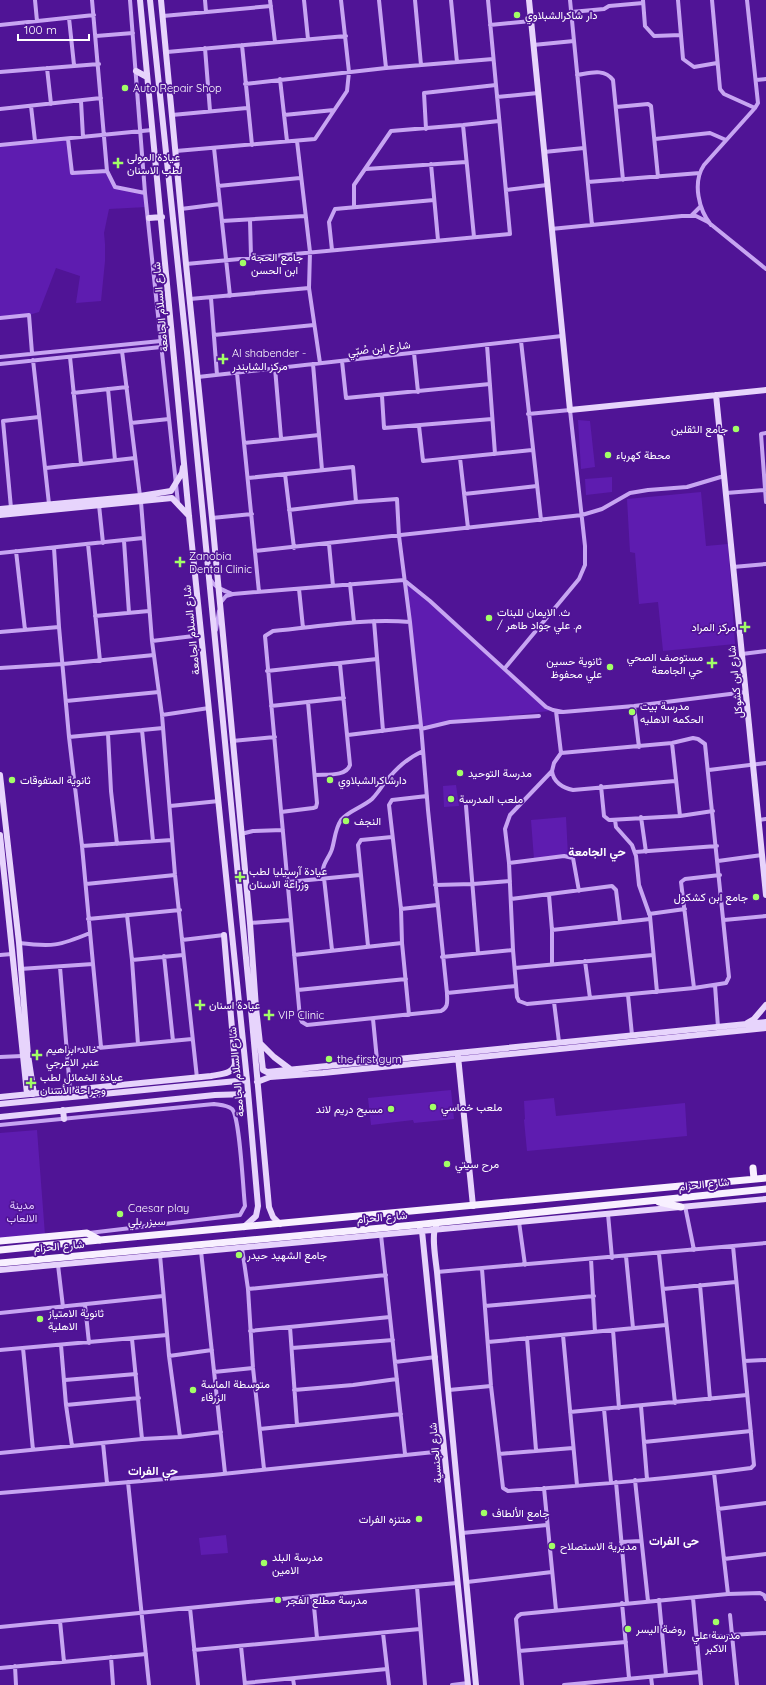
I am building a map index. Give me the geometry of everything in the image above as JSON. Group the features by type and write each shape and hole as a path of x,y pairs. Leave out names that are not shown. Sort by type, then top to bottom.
{"main road":[{"path":"753,1168 754,1179"},
{"name":"شارع الحزام","path":"0,1250 766,1178"},
{"name":"شارع الحزام","path":"0,1263 58,1261 381,1231 439,1222 766,1189"},
{"path":"563,1197 559,1201 559,1205 561,1208 565,1209"},
{"path":"541,1199 548,1203 547,1208 544,1211"},
{"path":"652,1200 683,1207"},
{"path":"0,1241 87,1233 100,1240"}],"street":[{"path":"35,0 37,21"},
{"path":"92,0 99,64 107,171 115,187 145,193"},
{"path":"130,0 145,193 149,218 178,504"},
{"name":"شارع السلام الجامعة","path":"140,0 162,217 189,516 230,906 257,1191 258,1206 256,1216 253,1220 242,1227"},
{"name":"شارع السلام الجامعة","path":"150,0 220,685 270,1212 272,1217 280,1224"},
{"path":"161,0 212,518 250,923 256,1008 262,1068 266,1075"},
{"path":"205,0 206,12"},
{"path":"270,0 275,42"},
{"path":"304,0 308,39"},
{"path":"176,151 314,139 347,91 349,72 341,0"},
{"path":"379,0 386,68"},
{"path":"415,0 421,65"},
{"path":"451,0 457,62"},
{"path":"186,264 510,234 488,0"},
{"path":"505,668 579,579 583,572 586,557 551,229 529,0"},
{"path":"570,0 592,225"},
{"path":"608,0 609,6"},
{"path":"678,0 683,59 694,67 717,64"},
{"path":"712,0 717,64 721,91 724,94 755,108"},
{"path":"711,225 700,207 698,184 700,173 726,140 755,108 758,100 747,0"},
{"path":"571,12 604,9 609,6 643,1 644,26 654,36 681,35"},
{"path":"140,8 146,4 151,7"},
{"path":"163,16 271,6"},
{"path":"0,25 94,15"},
{"path":"69,18 74,65"},
{"path":"490,25 531,21"},
{"path":"96,36 133,33"},
{"path":"167,52 346,36"},
{"path":"533,45 574,41"},
{"path":"242,45 247,108 252,145"},
{"path":"204,48 210,111"},
{"path":"245,84 386,68 493,59"},
{"path":"0,72 99,64"},
{"path":"47,68 51,104"},
{"path":"136,71 147,77"},
{"path":"577,75 600,72 608,74 614,82 623,180"},
{"path":"756,80 766,79"},
{"path":"280,80 287,141"},
{"path":"426,129 424,93 496,85"},
{"path":"497,96 538,92"},
{"path":"0,109 101,98"},
{"path":"160,102 170,100"},
{"path":"81,101 83,137"},
{"path":"616,107 650,105 652,108 658,177"},
{"path":"32,106 36,141"},
{"path":"172,115 247,108"},
{"path":"284,115 334,110"},
{"path":"354,207 354,185 391,131 426,129 499,121"},
{"path":"463,125 474,237"},
{"path":"0,145 152,130"},
{"path":"655,139 710,133 726,140"},
{"path":"68,139 72,173 107,171"},
{"path":"297,141 304,216 310,252 309,288 320,363"},
{"path":"214,148 230,296"},
{"path":"544,152 584,148"},
{"path":"366,169 466,162"},
{"path":"431,164 438,240"},
{"path":"588,182 700,173"},
{"path":"218,186 300,178"},
{"path":"506,190 547,185"},
{"path":"332,250 329,222 335,209 434,200"},
{"path":"181,209 220,204"},
{"path":"691,216 700,207"},
{"path":"222,221 304,216"},
{"path":"551,229 691,216 704,220 711,225 766,270"},
{"path":"149,218 162,217"},
{"path":"250,220 251,258"},
{"path":"175,233 183,232"},
{"path":"190,300 309,288"},
{"path":"211,298 217,375"},
{"path":"0,318 29,315 32,353"},
{"path":"214,335 314,325"},
{"name":"شارع ابن صُبّي","path":"198,377 562,336"},
{"path":"0,357 161,341"},
{"path":"521,341 541,520"},
{"path":"486,345 495,454"},
{"path":"0,364 162,348"},
{"path":"122,351 132,422 140,499 149,611 162,715 175,875 197,1078"},
{"path":"174,353 180,355 187,352"},
{"path":"414,353 418,392"},
{"path":"70,356 81,464"},
{"path":"33,360 49,504"},
{"path":"342,361 346,398 382,396 490,384"},
{"path":"314,364 322,470"},
{"path":"176,370 180,366 186,366 188,368"},
{"path":"275,368 281,438"},
{"path":"238,373 259,592"},
{"path":"74,393 127,387"},
{"path":"108,389 116,460"},
{"path":"528,414 766,390"},
{"name":"شارع ابن كشوكل","path":"716,395 766,895"},
{"path":"382,396 384,428 492,419"},
{"path":"11,508 3,422 39,417"},
{"path":"132,422 169,419"},
{"path":"419,426 422,461 532,450"},
{"path":"766,433 761,434 765,472 766,502"},
{"path":"244,443 319,435"},
{"path":"46,468 135,458"},
{"path":"460,458 468,528"},
{"path":"0,515 99,505 140,499 170,491 182,473 184,463"},
{"path":"248,478 353,467 356,502"},
{"path":"285,474 294,548"},
{"path":"255,551 294,548 582,515 602,509 630,493 687,487 724,476"},
{"path":"464,494 537,486"},
{"path":"200,488 209,487"},
{"path":"726,493 765,490"},
{"path":"170,491 174,494 172,498"},
{"path":"0,509 49,504 172,498 189,516"},
{"path":"289,510 397,499 399,536 410,622 442,957 448,1003 441,1011 305,1025 300,1018 275,738 267,671 265,636 273,631 354,622 410,622"},
{"path":"99,505 103,543"},
{"path":"212,518 252,514"},
{"path":"0,553 143,538"},
{"path":"124,541 129,613"},
{"path":"88,544 100,661"},
{"path":"329,544 333,586"},
{"path":"54,548 59,627 69,737 86,884 101,1048"},
{"path":"16,552 25,630"},
{"path":"733,567 766,564"},
{"path":"209,576 213,584 218,588 233,594"},
{"path":"215,637 222,599 233,594 404,580 505,668 546,707 556,711 634,706 746,692"},
{"path":"350,584 354,622"},
{"path":"299,589 303,628"},
{"path":"95,616 149,611"},
{"path":"374,621 383,731"},
{"path":"0,632 59,627"},
{"path":"152,641 202,635"},
{"path":"742,654 766,651"},
{"path":"0,668 154,656"},
{"path":"267,671 377,660"},
{"path":"315,775 342,773 349,768 348,735 340,664"},
{"path":"207,686 212,688 220,685"},
{"path":"66,701 159,692"},
{"path":"271,706 344,698"},
{"path":"162,715 209,706 214,699 221,702"},
{"path":"281,812 309,809 316,807 317,803 308,702"},
{"path":"634,706 639,747"},
{"path":"556,711 561,753 554,763 552,771 556,780 568,789 578,790 601,786 675,781"},
{"path":"348,735 421,727 450,722 539,716"},
{"path":"69,737 163,728"},
{"path":"142,730 153,841"},
{"path":"108,734 111,791 117,844"},
{"path":"232,742 275,738"},
{"path":"552,771 510,815 505,828 509,862 513,950 518,999 523,1003 554,1002 725,984 729,979 720,875 706,746 701,740 693,738 672,743 639,747 561,753"},
{"path":"672,743 680,816"},
{"path":"332,950 324,864 332,848 336,831 344,816 361,807 373,798 399,767 409,758 423,751"},
{"path":"709,770 766,763"},
{"path":"0,776 19,943 30,1094"},
{"path":"601,786 605,817 609,820 680,816 713,811"},
{"path":"409,1015 402,943 401,909 389,810 392,800 427,796"},
{"path":"170,806 219,801"},
{"path":"231,802 238,801"},
{"path":"466,806 478,953"},
{"path":"641,817 646,852"},
{"path":"758,820 766,819"},
{"path":"615,820 616,827 632,845 635,852 639,885 650,916 657,992"},
{"path":"241,834 254,831 283,830"},
{"path":"0,835 2,875 12,954 22,1056 30,1094"},
{"path":"368,946 360,875 358,849 359,842 361,840 392,837"},
{"path":"82,846 172,840"},
{"path":"635,852 716,846"},
{"path":"718,861 762,855"},
{"path":"509,862 564,856 571,857 573,858 579,891"},
{"path":"86,884 175,875"},
{"path":"288,882 325,877 360,875"},
{"path":"694,988 682,880 720,875"},
{"path":"435,885 510,881"},
{"path":"511,899 611,886 615,887 617,891 620,922"},
{"path":"549,895 552,930 552,964"},
{"path":"230,906 237,907 241,904"},
{"path":"401,909 437,905"},
{"path":"552,930 620,922 685,909"},
{"path":"88,919 180,910"},
{"path":"127,915 138,1044"},
{"path":"724,920 766,916"},
{"path":"231,923 235,919 250,923 291,920"},
{"path":"19,943 45,946 61,944 90,933"},
{"path":"0,1097 197,1078 226,1073 235,1068 224,935 182,940"},
{"path":"294,955 402,943"},
{"path":"442,957 513,950"},
{"path":"0,955 12,954"},
{"path":"132,960 183,954"},
{"path":"515,968 653,955"},
{"path":"164,956 172,1041"},
{"path":"585,961 590,998"},
{"path":"20,969 93,964"},
{"path":"60,967 70,1090"},
{"path":"298,990 406,979"},
{"path":"716,985 718,1027"},
{"path":"446,993 516,986"},
{"path":"628,995 632,1035"},
{"path":"250,999 256,1008"},
{"path":"554,1002 559,1042"},
{"path":"745,1024 754,1019 766,1005"},
{"path":"373,1019 377,1060"},
{"path":"257,1082 266,1075 290,1069 632,1035 668,1035 718,1027 766,1022"},
{"path":"266,1075 459,1059 668,1035 766,1028"},
{"path":"67,1051 192,1039"},
{"path":"260,1043 274,1057 290,1069"},
{"path":"458,1052 473,1206"},
{"path":"0,1057 22,1056"},
{"path":"0,1104 247,1080"},
{"path":"193,1086 198,1091 194,1097"},
{"path":"60,1091 61,1098"},
{"path":"0,1117 194,1097 248,1094"},
{"path":"0,1125 214,1104 231,1108 235,1114 245,1206 240,1215 87,1233"},
{"path":"63,1110 64,1119"},
{"path":"257,1191 268,1189"},
{"path":"405,1454 381,1231 422,1231 766,1199"},
{"path":"683,1207 694,1250"},
{"path":"608,1214 612,1258"},
{"path":"434,1230 439,1222"},
{"path":"519,1222 525,1265"},
{"path":"414,1225 422,1231"},
{"name":"شارع الجنسية","path":"434,1230 436,1272 449,1390 476,1685"},
{"name":"شارع الجنسية","path":"422,1231 436,1356 444,1451 468,1684"},
{"path":"436,1272 659,1254 766,1243"},
{"path":"241,1244 248,1289 253,1368 264,1469"},
{"path":"482,1269 491,1386 503,1488 505,1490 714,1473 751,1468 754,1465 733,1246"},
{"path":"201,1248 225,1473"},
{"path":"159,1252 169,1356 180,1437"},
{"path":"659,1254 675,1403"},
{"path":"626,1256 633,1328"},
{"path":"591,1259 595,1332"},
{"path":"0,1270 58,1261 63,1307"},
{"path":"248,1289 386,1275"},
{"path":"663,1288 736,1282"},
{"path":"700,1285 710,1399"},
{"path":"0,1314 163,1296"},
{"path":"485,1306 594,1296"},
{"path":"85,1305 89,1343"},
{"path":"250,1331 390,1317"},
{"path":"488,1342 666,1325"},
{"path":"290,1327 297,1425"},
{"path":"613,1330 620,1408"},
{"path":"0,1350 167,1335"},
{"path":"563,1335 577,1485"},
{"path":"132,1338 142,1439"},
{"path":"527,1338 536,1450"},
{"path":"292,1348 393,1340"},
{"path":"61,1345 66,1405 72,1446"},
{"path":"23,1348 33,1450"},
{"path":"169,1356 212,1350"},
{"path":"395,1362 436,1356"},
{"path":"744,1361 766,1360"},
{"path":"214,1372 253,1368"},
{"path":"65,1380 136,1374"},
{"path":"294,1390 353,1385 397,1379"},
{"path":"449,1390 491,1386"},
{"path":"570,1412 747,1395"},
{"path":"66,1405 139,1398"},
{"path":"641,1406 647,1479"},
{"path":"604,1409 622,1542 626,1642 630,1678"},
{"path":"260,1429 401,1414"},
{"path":"644,1442 751,1431"},
{"path":"0,1453 221,1432"},
{"path":"103,1443 107,1483"},
{"path":"499,1454 573,1448"},
{"path":"0,1493 225,1473 444,1451"},
{"path":"714,1473 728,1594"},
{"path":"635,1480 648,1601"},
{"path":"128,1482 149,1685"},
{"path":"544,1488 556,1610"},
{"path":"718,1509 766,1504"},
{"path":"450,1507 460,1508"},
{"path":"451,1519 461,1518"},
{"path":"462,1533 547,1525"},
{"path":"622,1542 641,1541"},
{"path":"724,1559 766,1554"},
{"path":"467,1582 552,1572"},
{"path":"0,1627 142,1612 457,1583"},
{"path":"417,1587 425,1685"},
{"path":"522,1685 516,1619 518,1616 556,1610 728,1594 760,1593 764,1595 766,1599"},
{"path":"313,1596 317,1638"},
{"path":"693,1598 701,1685"},
{"path":"659,1600 666,1675"},
{"path":"190,1608 198,1685"},
{"path":"730,1615 737,1685"},
{"path":"60,1620 64,1662"},
{"path":"194,1650 420,1629"},
{"path":"383,1633 389,1685"},
{"path":"696,1637 766,1633"},
{"path":"519,1651 626,1642"},
{"path":"241,1646 245,1684 387,1669"},
{"path":"0,1668 146,1654"},
{"path":"111,1657 113,1685"},
{"path":"14,1666 16,1685"},
{"path":"564,1685 595,1684 630,1678 700,1672"},
{"path":"651,1677 652,1685"},
{"path":"293,1679 294,1685"},
{"path":"452,1685 468,1684"}],"green space":[{"path":"68,139 72,171 107,171 115,187 145,193 147,207 109,209 104,233 105,261 101,301 76,303 80,276 56,268 39,312 29,315 0,318 0,145"},
{"path":"578,420 590,421 595,467 581,469"},
{"path":"612,477 612,492 586,495 585,479"},
{"path":"701,492 706,546 728,544 735,644 663,651 658,602 639,604 635,553 630,552 627,499"},
{"path":"404,580 546,707 549,711 421,726"},
{"name":"ملعب المدرسة","path":"456,785 459,806 444,807 443,786"},
{"path":"566,817 568,856 534,859 531,820"},
{"path":"451,1090 454,1119 414,1123 413,1120 371,1125 368,1098"},
{"path":"554,1098 556,1116 685,1103 687,1136 527,1151 524,1101"},
{"name":"مدينة الالعاب","path":"37,1130 45,1235 0,1238 0,1133"},
{"path":"226,1535 228,1553 201,1555 199,1538"}],"place":[{"name":"دار شاكرالشبلاوي","path":"517,15"},
{"name":"Auto Repair Shop","path":"125,88"},
{"name":"عيادة المولى لطب الاسنان","path":"118,163"},
{"name":"جامع الحجة ابن الحسن","path":"243,263"},
{"name":"Al shabender - مركز الشابندر","path":"223,359"},
{"name":"جامع الثقلين","path":"736,429"},
{"name":"محطة كهرباء","path":"608,455"},
{"name":"Zanobia Dental Clinic","path":"180,562"},
{"name":"ث. الايمان للبنات / م. علي جواد طاهر","path":"489,618"},
{"name":"مركز المراد","path":"745,627"},
{"name":"مستوصف الصحي حي الجامعة","path":"712,663"},
{"name":"ثانوية حسين علي محفوظ","path":"610,667"},
{"name":"مدرسة بيت الحكمه الاهليه","path":"632,712"},
{"name":"مدرسة التوحيد","path":"460,773"},
{"name":"ثانوية المتفوقات","path":"12,780"},
{"name":"دارشاكرالشبلاوي","path":"330,780"},
{"name":"ملعب المدرسة","path":"451,799"},
{"name":"النجف","path":"346,821"},
{"name":"عيادة آرسيليا لطب وزراعة الاسنان","path":"240,877"},
{"name":"جامع ابن كشكول","path":"756,897"},
{"name":"عيادة اسنان","path":"200,1005"},
{"name":"VIP Clinic","path":"269,1015"},
{"name":"خالد ابراهيم عنبر الاعرجي","path":"37,1055"},
{"name":"the first gym","path":"329,1059"},
{"name":"عيادة الخمائل لطب وجراحة الأسنان","path":"31,1083"},
{"name":"ملعب خماسي","path":"433,1107"},
{"name":"مسبح دريم لاند","path":"391,1109"},
{"name":"مرح سيتي","path":"447,1164"},
{"name":"Caesar play سيزر بلي","path":"120,1214"},
{"name":"جامع الشهيد حيدر","path":"239,1255"},
{"name":"ثانوية الامتياز الاهلية","path":"40,1319"},
{"name":"متوسطة الماسة الزرقاء","path":"193,1390"},
{"name":"جامع الألطاف","path":"484,1513"},
{"name":"متنزه الفرات","path":"419,1519"},
{"name":"مديرية الاستصلاح","path":"552,1546"},
{"name":"مدرسة البلد الامين","path":"264,1563"},
{"name":"مدرسة مطلع الفجر","path":"278,1600"},
{"name":"مدرسة علي الاكبر","path":"716,1622"},
{"name":"روضة اليسر","path":"628,1629"}],"district":[{"name":"حي الجامعة","path":"597,852"},
{"name":"حي الفرات","path":"153,1471"},
{"name":"حی الفرات","path":"674,1541"}]}
